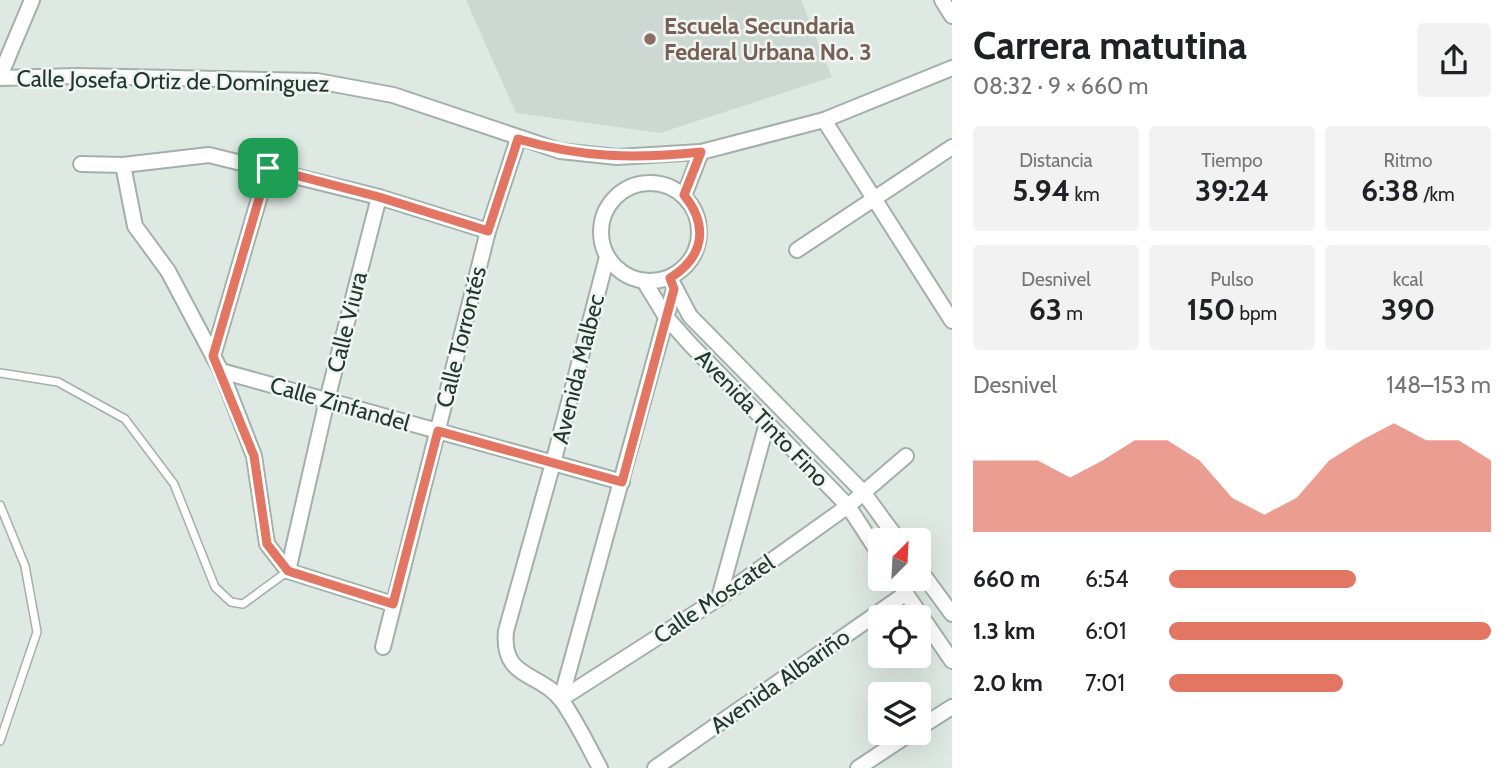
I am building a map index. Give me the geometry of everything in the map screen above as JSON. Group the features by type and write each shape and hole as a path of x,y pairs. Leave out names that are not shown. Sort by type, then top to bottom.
{"street":[{"path":"0,77 32,0"},
{"path":"942,0 952,16"},
{"name":"Calle Josefa Ortiz de Domínguez","path":"0,77 317,80 393,95 518,139 561,151 617,157 701,152 824,120 952,68"},
{"path":"824,120 952,321"},
{"name":"Calle Torrontés","path":"383,646 488,231 518,139"},
{"path":"797,250 952,147"},
{"path":"684,195 701,152"},
{"path":"81,164 123,164 209,155 379,197 488,231"},
{"path":"123,164 135,226 169,271 221,371 254,456 267,544 288,571 393,604"},
{"path":"213,356 268,168"},
{"path":"561,699 622,482 666,317 672,283 691,261 698,248 699,219 684,195 665,185 645,182 626,188 611,201 602,218 601,238 607,257 616,269 629,277 644,282 672,283"},
{"name":"Calle Viura","path":"288,571 327,400 379,197"},
{"name":"Avenida Malbec","path":"600,768 561,699 512,664 504,648 506,631 554,463 607,257"},
{"name":"Avenida Tinto Fino","path":"644,282 666,317 848,506 868,537"},
{"name":"Avenida Tinto Fino","path":"672,283 690,316 863,492 889,528"},
{"name":"Calle Zinfandel","path":"221,371 622,482"},
{"path":"719,598 767,423"},
{"name":"Calle Moscatel","path":"561,699 719,598 848,506 906,456"},
{"path":"931,585 952,614"},
{"path":"905,594 952,661"},
{"name":"Avenida Albariño","path":"655,768 905,594"},
{"path":"931,720 952,707"},
{"path":"858,768 893,745"}],"lane":[{"path":"0,373 58,382 125,419 174,484 215,587 231,602 243,604 288,571"},
{"path":"0,505 25,566 37,632 0,741"}],"shaded area":[{"name":"Escuela Secundaria Federal Urbana No. 3","path":"466,0 801,0 832,77 660,133 516,113"}],"place":[{"name":"Escuela Secundaria Federal Urbana No. 3","path":"650,39"}],"route":[{"path":"518,139 561,151 617,157 701,152 684,195 699,219 698,248 682,271 670,278 674,289 622,482 438,431 393,604 288,571 267,544 254,456 213,356 268,168 379,197 488,231 518,139"}]}
